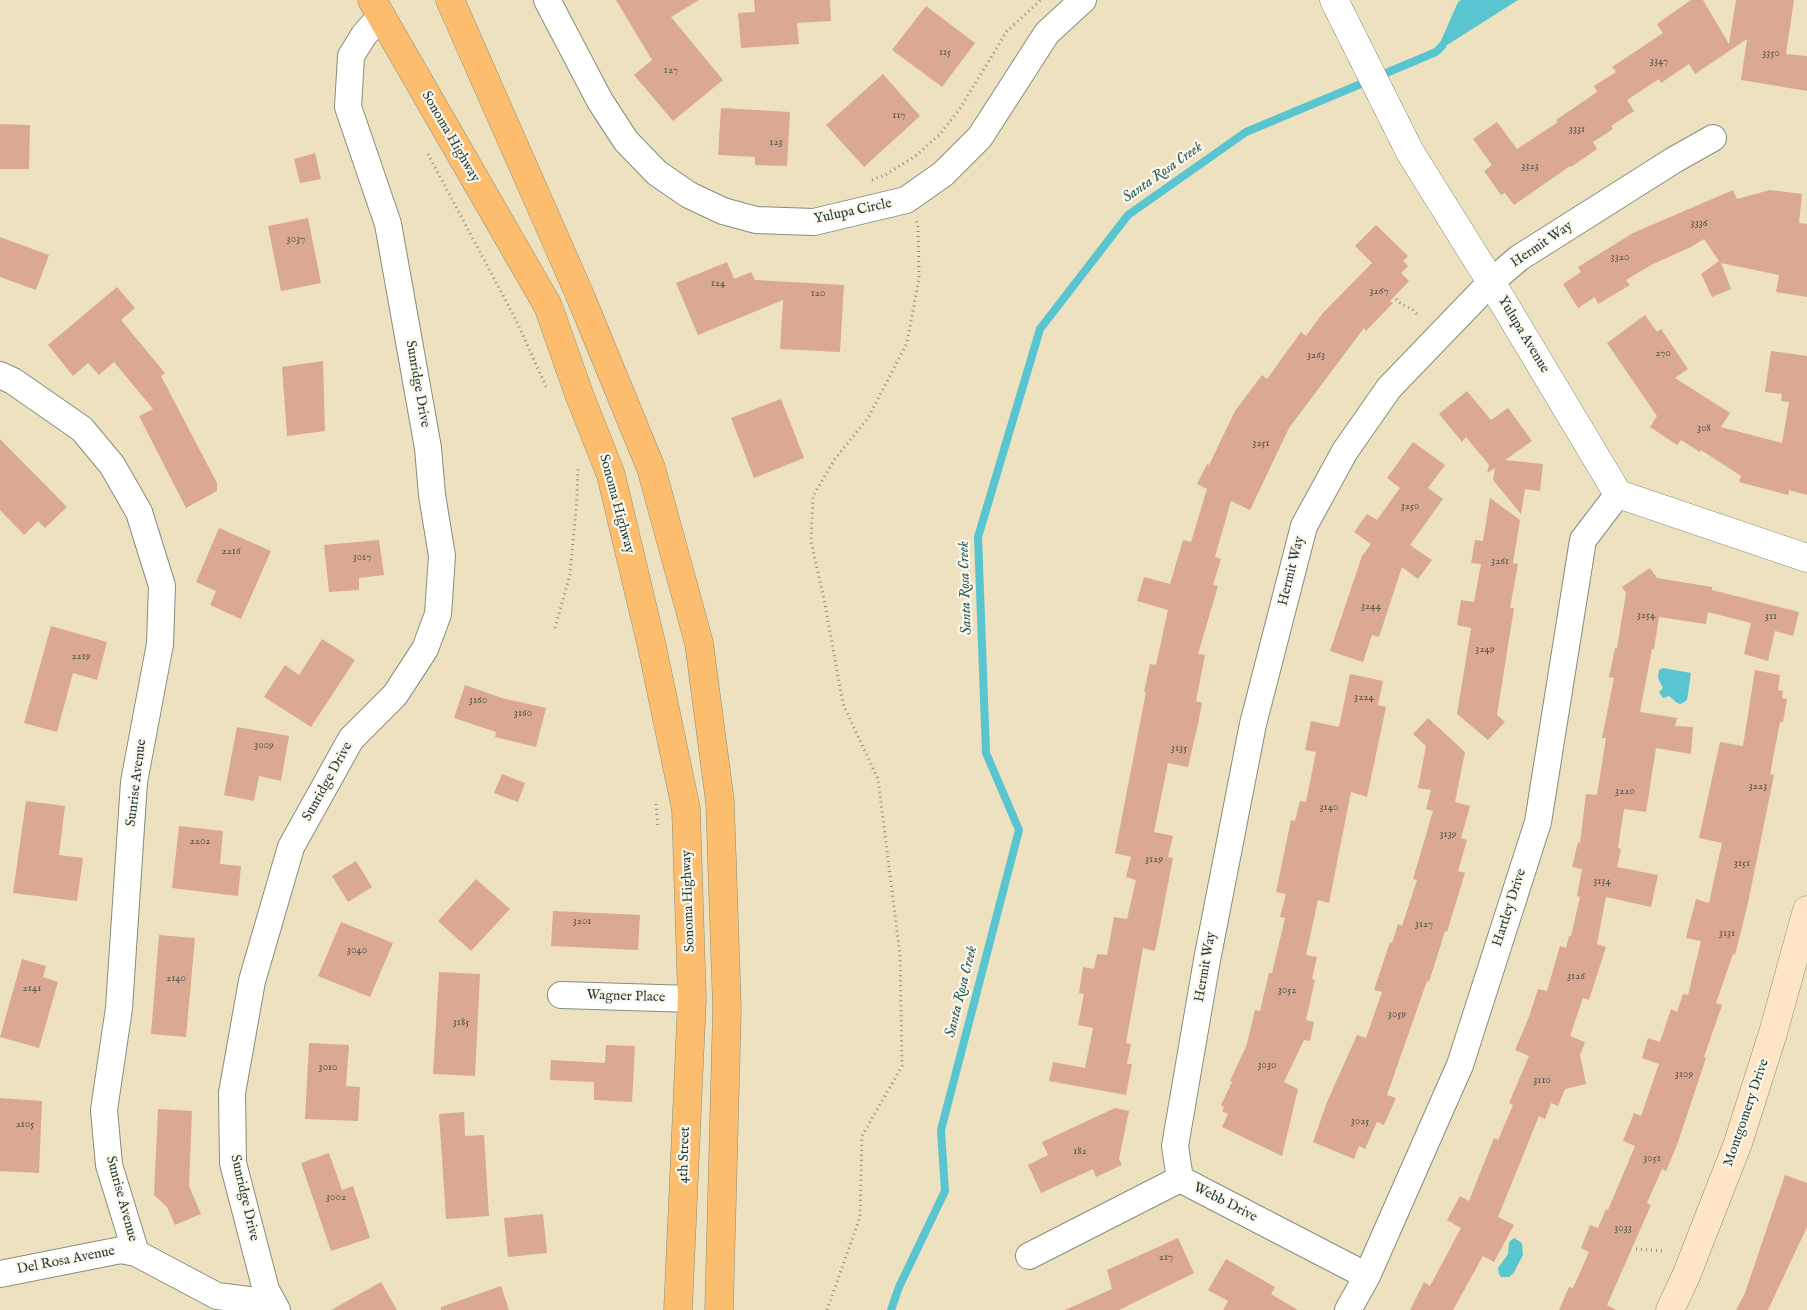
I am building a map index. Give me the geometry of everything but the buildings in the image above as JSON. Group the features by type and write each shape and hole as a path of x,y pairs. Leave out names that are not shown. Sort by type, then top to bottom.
{"main road":[{"path":"450,0 579,292 651,468 699,644 720,802 726,1009 719,1310"},
{"name":"Sonoma Highway","path":"376,8 548,306 579,394 611,475 652,648 686,809 692,999"},
{"name":"Montgomery Drive","path":"1670,1310 1686,1276 1738,1143 1774,1033 1807,910"},
{"name":"4th Street","path":"678,1310 692,999"}],"street":[{"name":"Yulupa Circle","path":"547,0 600,101 626,141 658,173 689,195 723,211 756,220 814,222 906,200 943,174 980,137 1046,33 1083,0"},
{"name":"Yulupa Avenue","path":"1334,0 1410,152 1491,282 1618,494"},
{"name":"Sunridge Drive","path":"274,1306 266,1290 233,1163 232,1093 252,981 291,848 351,739 395,695 425,649 438,614 442,556 432,495 428,448 388,224 348,107 351,56 364,35 376,8"},
{"name":"Hermit Way","path":"1180,1179 1174,1146 1207,960 1252,724 1304,526 1345,451 1389,388 1491,282 1519,258 1674,160 1713,138"},
{"name":"Sunrise Avenue","path":"0,375 13,381 82,429 112,465 139,512 162,586 160,644 134,782 119,1008 104,1110 109,1165 136,1253"},
{"path":"1618,494 1807,558"},
{"name":"Hartley Drive","path":"1348,1310 1366,1276 1460,1065 1538,822 1583,540 1618,494"},
{"name":"Wagner Place","path":"561,995 692,999"},
{"name":"Webb Drive","path":"1029,1256 1180,1179 1366,1276"},
{"name":"Del Rosa Avenue","path":"0,1274 121,1250 136,1253 217,1296 274,1306"}],"path":[{"path":"869,181 885,174 917,154 940,134 960,110 1007,31 1041,0"},
{"path":"425,149 516,320 550,395"},
{"path":"827,1310 860,1217 862,1136 902,1066 900,955 878,779 843,704 825,604 811,542 813,496 835,459 868,418 907,343 919,269 918,226 906,200"},
{"path":"1396,298 1401,304 1412,309 1419,316"},
{"path":"555,628 570,574 577,498 578,458 584,474"},
{"path":"655,795 659,833"},
{"path":"1636,1249 1664,1251"}],"water":[{"path":"1461,0 1518,0 1436,52 1458,2"},
{"path":"1663,668 1691,673 1687,700 1681,704 1669,696 1663,698 1659,692 1663,688 1658,678 1659,670"},
{"path":"1514,1238 1522,1243 1523,1255 1513,1274 1509,1277 1501,1277 1498,1268 1508,1254 1509,1242"}],"waterway":[{"name":"Santa Rosa Creek","path":"1379,76 1436,52 1442,46"},
{"name":"Santa Rosa Creek","path":"891,1310 899,1287 945,1191 941,1130 1019,830 986,753 978,537 1040,329 1128,215 1246,132 1368,81"}]}
